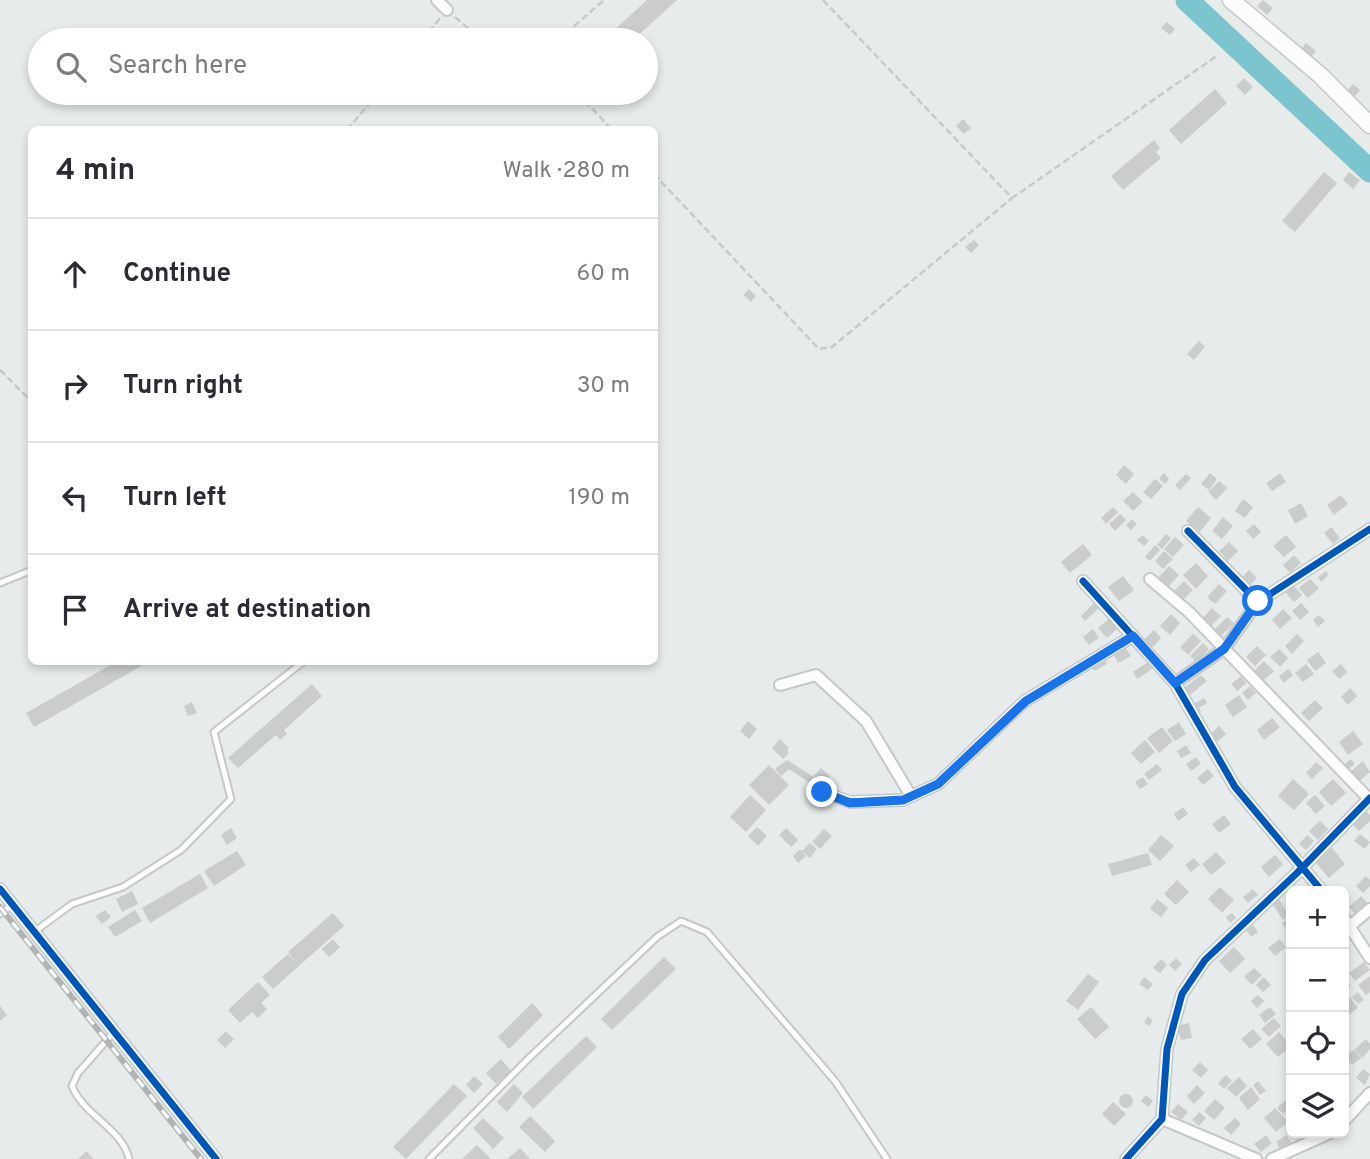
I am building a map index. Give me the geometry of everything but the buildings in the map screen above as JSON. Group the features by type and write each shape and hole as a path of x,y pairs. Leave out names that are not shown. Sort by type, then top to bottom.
{"street":[{"path":"437,0 447,10"},
{"path":"1231,0 1320,75 1370,125"},
{"path":"1175,683 1224,649 1258,601 1370,529"},
{"path":"1188,531 1258,601"},
{"path":"1126,1159 1162,1119 1167,1049 1182,994 1205,960 1370,799 1190,613 1150,579"},
{"path":"1083,581 1175,683 1235,787 1318,886"},
{"path":"822,792 850,803 903,800 938,784 1026,701 1133,636"},
{"path":"780,685 816,675 866,722 911,796"},
{"path":"0,889 216,1159"},
{"path":"1349,921 1370,909"},
{"path":"1349,925 1370,958"},
{"path":"1349,1116 1370,1093"},
{"path":"1162,1119 1256,1159"},
{"path":"1272,1159 1319,1138"}],"lane":[{"path":"0,583 28,572"},
{"path":"34,932 72,904 123,887 181,850 206,825 231,799 214,732 299,665"},
{"path":"0,914 12,905"},
{"path":"429,1159 528,1059 627,965 657,937 681,921 707,932 835,1081 887,1159"},
{"path":"114,1032 78,1073 72,1086 76,1097 119,1140 129,1159"}],"path":[{"path":"572,28 604,0"},
{"path":"823,0 1012,198"},
{"path":"432,28 447,10 467,28"},
{"path":"658,178 819,349 832,347 1012,198 1218,55"},
{"path":"351,126 368,105"},
{"path":"589,105 608,126"},
{"path":"0,370 28,398"}],"waterway":[{"path":"1187,0 1370,171"}],"railway":[{"path":"0,907 201,1159"}],"cycle path":[{"path":"1188,531 1258,602 1370,529"},
{"path":"1083,581 1175,683 1235,787 1318,886"},
{"path":"822,792 850,802 903,800 938,784 1025,701 1133,636"},
{"path":"1126,1159 1162,1119 1167,1049 1182,994 1205,960 1297,873 1370,798"},
{"path":"0,889 216,1159"}],"route":[{"path":"822,792 850,803 903,800 938,784 1026,701 1133,636 1175,683 1224,649 1258,601"}]}
